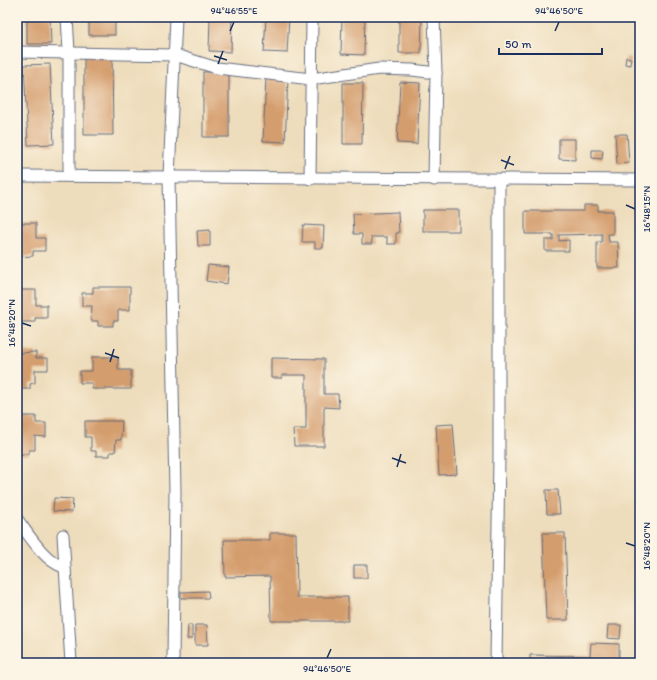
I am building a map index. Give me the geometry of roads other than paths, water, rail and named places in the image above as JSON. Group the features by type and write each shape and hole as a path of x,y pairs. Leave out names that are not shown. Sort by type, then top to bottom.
{"street":[{"path":"67,17 69,52 69,176"},
{"path":"173,663 175,492 169,177 176,17"},
{"path":"310,179 312,17"},
{"path":"434,17 436,73 434,180"},
{"path":"17,52 175,55 218,68 311,79 379,69 412,70 436,73"},
{"path":"17,176 434,180 640,180"},
{"path":"496,663 499,455 499,180"},
{"path":"17,519 40,549 58,566 64,567"},
{"path":"63,535 71,663"}]}
